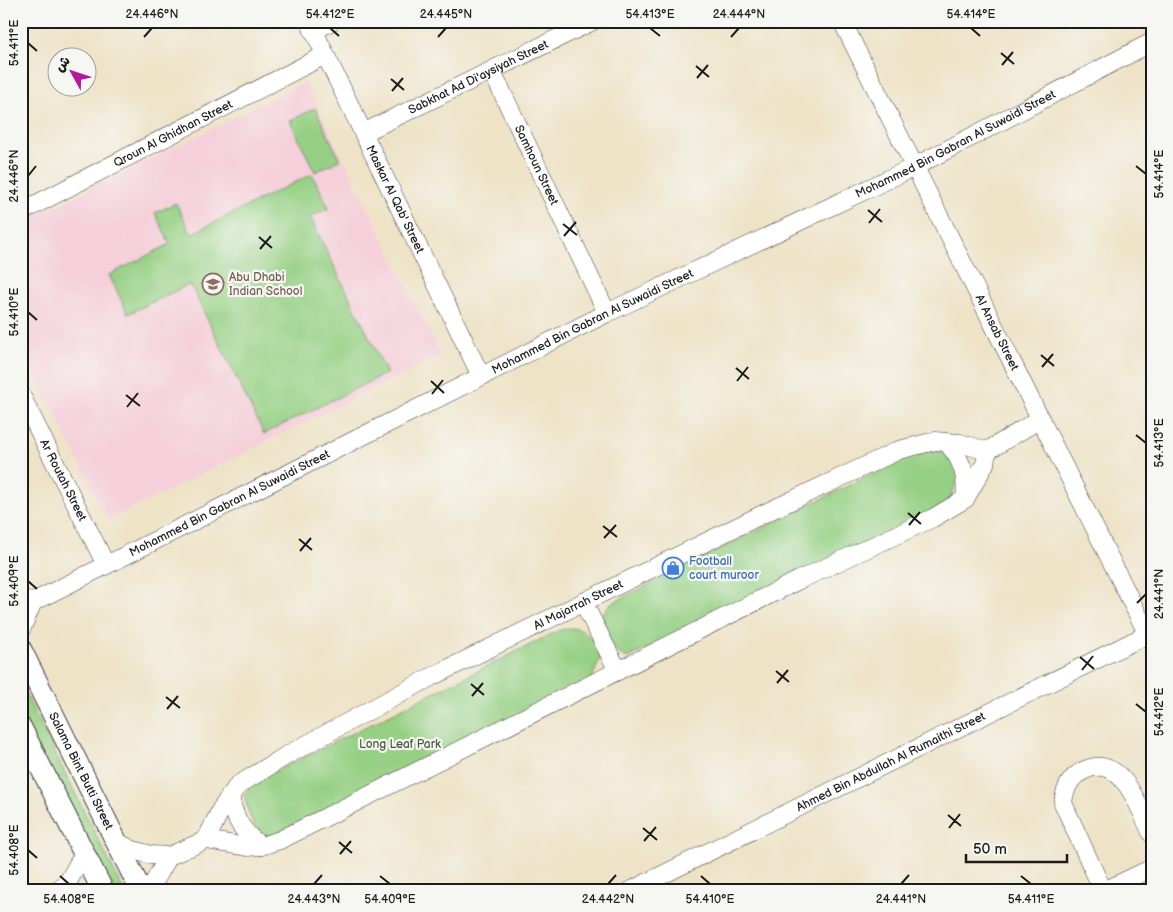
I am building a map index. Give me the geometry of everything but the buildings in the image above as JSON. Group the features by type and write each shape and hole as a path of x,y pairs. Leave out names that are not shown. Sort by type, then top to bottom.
{"main road":[{"name":"Salama Bint Butti Street","path":"21,650 141,891"},
{"path":"21,728 103,891"}],"street":[{"path":"311,26 332,21"},
{"name":"Sabkhat Ad Di'aysiyah Street","path":"363,133 594,21"},
{"name":"Al Ansab Street","path":"842,21 1150,636"},
{"name":"Maskar Al Qab' Street","path":"311,26 481,376"},
{"name":"Mohammed Bin Gabran Al Suwaidi Street","path":"21,630 27,601 106,565 607,313 708,267 914,167 1152,42"},
{"name":"Qroun Al Ghidhan Street","path":"21,212 325,55"},
{"name":"Samhoun Street","path":"492,71 607,313"},
{"name":"Ar Routah Street","path":"21,395 106,565"},
{"path":"117,842 133,850 150,855 169,856 206,840 247,847 261,846 280,840 799,580 934,518 964,499 985,464 987,451 1040,419"},
{"name":"Al Majarrah Street","path":"206,840 238,785 268,766 397,694 899,450 925,442 946,442 975,446 987,451"},
{"path":"946,442 958,456 965,472 964,499"},
{"path":"583,602 618,671"},
{"name":"Ahmed Bin Abdullah Al Rumaithi Street","path":"630,891 1150,636"},
{"path":"1152,834 1123,777 1113,770 1102,767 1090,768 1079,772 1070,780 1065,791 1063,803 1104,891 1152,868"},
{"path":"230,796 233,812 239,825 249,837 261,846"},
{"path":"57,891 69,880 84,853"},
{"path":"149,891 169,856"}],"shaded area":[{"name":"Abu Dhabi Indian School","path":"305,82 441,355 108,520 21,346 21,223"}],"green space":[{"path":"315,108 340,160 315,172 290,121"},
{"path":"312,174 329,208 310,217 387,373 264,434 190,284 128,314 109,275 170,244 155,213 176,203 191,234"},
{"path":"931,449 941,452 956,465 958,479 948,503 628,658 616,651 612,646 602,614 610,604 918,451"},
{"name":"Long Leaf Park","path":"573,628 583,631 598,645 600,659 590,683 270,837 258,830 254,825 244,794 252,783 560,630"},
{"path":"21,685 124,891 107,891 21,716"}],"place":[{"name":"Abu Dhabi Indian School","path":"213,284"},
{"name":"Football court muroor","path":"673,568"}]}
